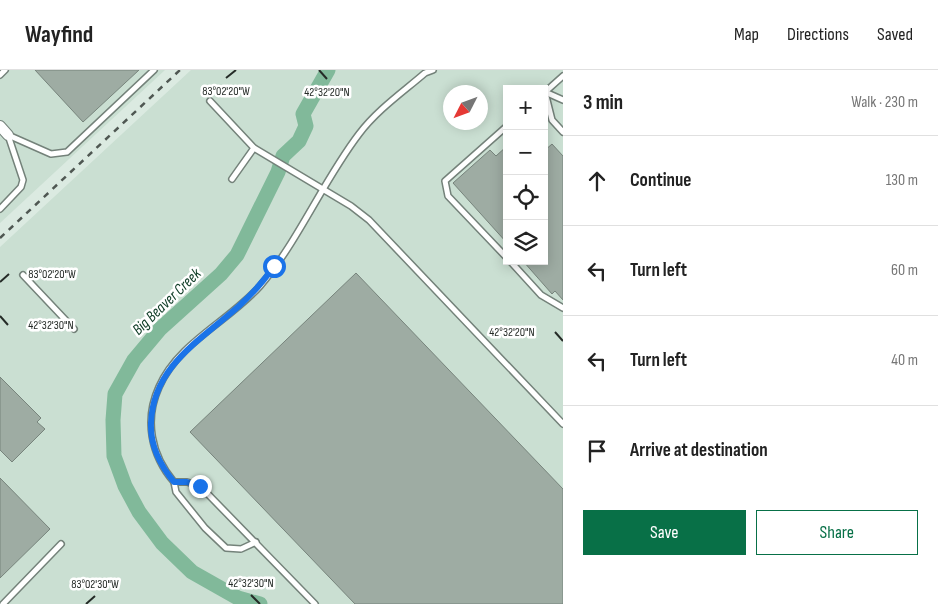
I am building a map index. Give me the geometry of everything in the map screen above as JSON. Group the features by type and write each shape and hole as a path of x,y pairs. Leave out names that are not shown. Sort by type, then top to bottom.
{"street":[{"path":"0,126 8,135"}],"lane":[{"path":"0,75 5,70"},
{"path":"8,135 51,154 67,152 154,70"},
{"path":"256,542 241,549 226,548 205,528 176,492 174,482 157,456 151,427 154,402 164,376 181,355 259,287 360,132 393,100 425,73 433,70"},
{"path":"548,89 563,76"},
{"path":"548,93 563,100"},
{"path":"210,100 254,148 351,206 369,220 563,424"},
{"path":"548,104 552,120 563,132"},
{"path":"503,130 445,181 448,196 503,254"},
{"path":"0,209 22,187 23,180 8,135"},
{"path":"232,179 254,148"},
{"path":"514,265 541,295 563,308"},
{"path":"23,275 74,329"},
{"path":"174,482 187,482 200,486 315,604"},
{"path":"3,604 61,544"}],"shaded area":[{"path":"0,70 165,70 0,223"},
{"path":"191,70 563,70 563,604 0,604 0,247"}],"building":[{"path":"35,70 139,70 83,122"},
{"path":"552,144 563,156 563,300 555,291 552,294 527,265 548,265 548,148"},
{"path":"490,150 496,156 503,150 503,239 453,183"},
{"path":"356,273 563,489 563,604 355,604 190,432"},
{"path":"0,377 41,418 37,422 45,429 12,462 0,450"},
{"path":"0,478 50,529 0,578"}],"waterway":[{"name":"Big Beaver Creek","path":"260,604 238,598 192,572 162,543 139,512 125,486 114,456 113,420 115,394 134,360 160,329 221,274 237,255 278,172 283,156 299,141 306,126 303,114 328,70"}],"railway":[{"path":"0,238 180,70"}],"route":[{"path":"200,486 187,482 174,482 166,473 155,451 152,439 151,415 158,388 164,376 181,355 240,306 259,287 274,266"}]}
